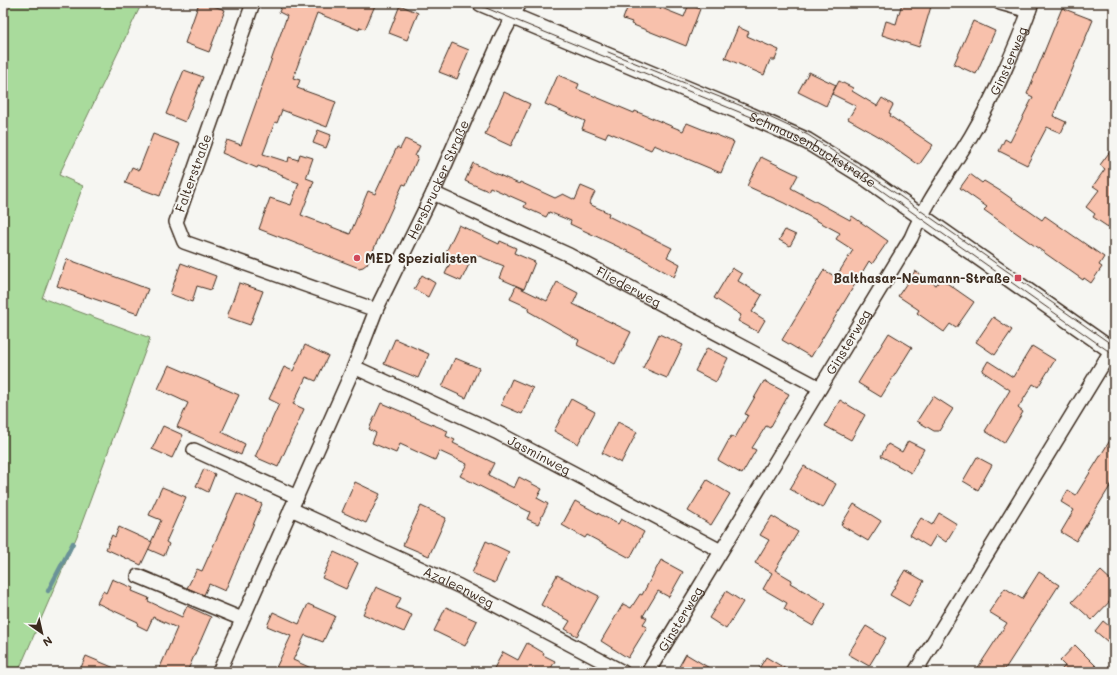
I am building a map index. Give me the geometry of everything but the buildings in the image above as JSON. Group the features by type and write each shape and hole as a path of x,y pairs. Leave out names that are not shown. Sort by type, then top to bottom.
{"street":[{"name":"Falterstraße","path":"254,3 176,222 184,242 376,310"},
{"name":"Schmausenbuckstraße","path":"481,3 517,10 794,135 841,161 1113,350"},
{"path":"1000,3 1030,7"},
{"name":"Ginsterweg","path":"648,672 911,238 921,216 984,113 1030,7"},
{"name":"Hersbrucker Straße","path":"219,672 354,367 376,310 433,193 517,10"},
{"name":"Fliederweg","path":"433,193 569,255 820,388"},
{"path":"915,672 1113,350"},
{"name":"Jasminweg","path":"354,367 496,432 721,551"},
{"path":"194,450 297,497"},
{"name":"Azaleenweg","path":"291,510 459,586 623,672"},
{"path":"138,576 242,619"}],"green space":[{"path":"3,3 142,3 59,175 83,186 42,298 150,338 77,536 18,672 3,672"}],"waterway":[{"path":"48,591 73,543"}],"tram line":[{"path":"474,3 766,123 805,141 861,176 1114,355"},
{"path":"608,52 769,117 808,135 864,171 1114,346"}],"place":[{"name":"MED Spezialisten","path":"357,258"},
{"name":"Balthasar-Neumann-Straße","path":"1018,278"}]}
